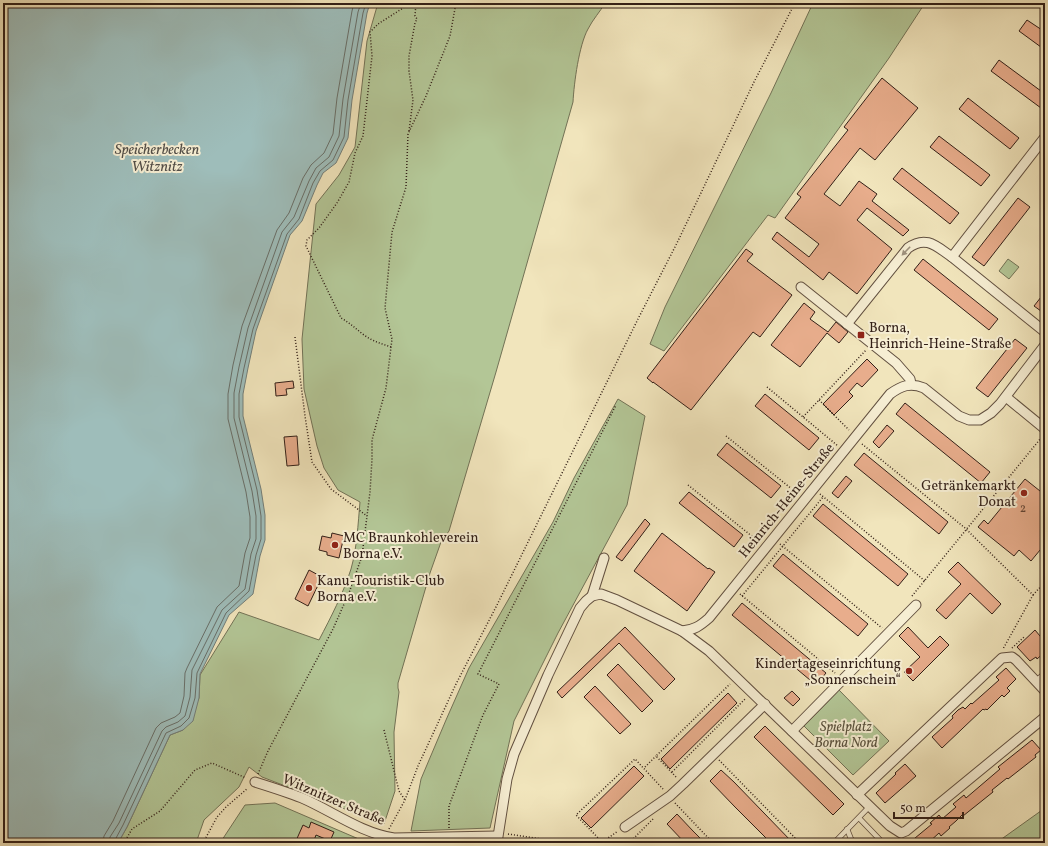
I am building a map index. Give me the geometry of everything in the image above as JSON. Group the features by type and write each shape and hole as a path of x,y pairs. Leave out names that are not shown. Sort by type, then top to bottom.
{"street":[{"path":"952,257 1045,137"},
{"path":"847,324 908,248 915,243 929,242 952,257 1045,332"},
{"path":"800,287 896,363 910,379 911,384 924,388 959,416 970,420 980,420 991,413 1006,397 1045,345"},
{"name":"Heinrich-Heine-Straße","path":"682,631 691,630 700,626 709,618 890,394 903,386 911,384"},
{"path":"1006,397 1045,429"},
{"path":"592,596 604,558"},
{"path":"497,838 507,779 514,754 548,675 580,608 592,596 601,594 682,631 709,651 857,794 896,831 900,833 906,831 1045,717"},
{"path":"792,731 916,605"},
{"path":"857,794 1006,658 1012,657 1016,660 1045,691"},
{"path":"625,827 670,796 765,704"},
{"name":"Witznitzer Straße","path":"255,782 302,798 351,823 392,839 449,836 497,838"}],"lane":[{"path":"1036,681 1045,673"},
{"path":"834,843 870,806"},
{"path":"858,818 883,843"},
{"path":"848,829 851,839 855,843"}],"path":[{"path":"203,843 217,817 226,807 255,782 260,767 333,630 349,593 362,556 370,492 372,440 386,388 392,339 384,308 392,232 406,187 408,134 413,100 409,56 416,19 416,3"},
{"path":"408,134 426,96 450,36 456,3"},
{"path":"392,839 393,821 405,800 418,766 456,684 497,605 677,243 751,89 795,3"},
{"path":"391,347 371,340 351,323 341,318 306,246 307,240 319,228 337,203 349,182 356,153 364,136 372,56 370,32 378,24 410,4"},
{"path":"295,338 312,462 331,489 367,516"},
{"path":"803,417 872,344"},
{"path":"767,387 844,451"},
{"path":"819,400 855,437 965,528 1033,595"},
{"path":"449,836 449,806 483,715 499,684 478,674 616,405"},
{"path":"916,605 910,599 1045,433"},
{"path":"726,436 805,499"},
{"path":"688,485 766,547"},
{"path":"813,489 925,581"},
{"path":"742,596 823,497"},
{"path":"773,539 888,633"},
{"path":"1006,658 1002,651 1033,595 1045,582"},
{"path":"733,588 843,680"},
{"path":"1006,658 1010,650 1024,636 1025,638"},
{"path":"644,768 733,682"},
{"path":"672,772 748,696"},
{"path":"384,730 399,791 405,800"},
{"path":"714,755 800,843"},
{"path":"656,756 683,784"},
{"path":"625,827 602,843 576,815 635,759 714,843"},
{"path":"124,843 132,829 160,811 195,770 212,763 255,782"},
{"path":"497,838 563,843"}],"green space":[{"path":"378,3 605,3 590,25 582,44 573,102 496,372 449,531 441,542 430,573 398,683 399,692 394,732 395,791 384,824 262,777 249,767 239,787 204,820 196,843 118,843 170,735 183,730 199,698 200,675 239,612 319,640 341,596 351,569 356,544 360,502 338,490 324,468 317,446 304,389 302,339 316,204 339,175 355,147 367,41"},
{"path":"813,3 925,3 889,58 775,218 768,215 664,351 650,344 665,307 771,93"},
{"path":"1008,259 1019,267 1009,279 999,271"},
{"path":"618,399 645,416 627,505 558,633 514,721 490,828 411,831 421,779 469,668 553,522 574,478"},
{"name":"Spielplatz Borna Nord","path":"839,690 889,741 853,775 804,726"},
{"path":"275,803 368,843 220,843 245,805"},
{"path":"1045,808 1045,843 996,843"}],"water":[{"name":"Speicherbecken Witznitz","path":"3,3 370,3 352,100 348,138 336,163 323,173 302,221 290,235 256,331 248,368 243,394 243,416 261,489 265,515 265,540 260,556 253,594 229,615 200,674 199,698 193,721 183,730 170,735 118,843 3,843"}],"building":[{"path":"1027,20 1045,32 1045,50 1019,31"},
{"path":"999,60 1045,94 1045,111 991,71"},
{"path":"882,78 918,108 875,160 860,148 824,194 840,206 859,181 877,194 872,201 909,230 903,236 867,208 857,220 892,249 857,294 829,272 823,280 772,239 777,232 809,257 819,244 785,218 801,197 797,194 848,130 844,127"},
{"path":"968,98 1019,138 1010,149 959,109"},
{"path":"939,136 990,175 981,186 930,147"},
{"path":"902,168 959,213 950,224 893,179"},
{"path":"1018,198 1030,207 984,266 972,257"},
{"path":"746,249 753,254 747,261 792,295 760,337 753,332 691,410 647,378"},
{"path":"923,259 998,319 989,330 914,270"},
{"path":"1045,292 1045,314 1034,306"},
{"path":"804,303 815,312 810,319 828,332 836,322 848,332 839,343 827,333 800,367 771,345"},
{"path":"1015,339 1027,348 988,397 976,388"},
{"path":"867,359 878,370 862,387 857,383 849,392 853,396 834,415 823,404"},
{"path":"293,381 294,388 286,389 287,395 276,396 275,383"},
{"path":"765,394 819,438 809,450 755,406"},
{"path":"905,403 990,472 981,483 896,414"},
{"path":"887,425 894,431 879,448 873,442"},
{"path":"297,436 299,465 287,466 284,437"},
{"path":"727,443 781,486 771,498 717,455"},
{"path":"864,453 948,522 939,534 854,465"},
{"path":"846,476 852,481 838,498 832,493"},
{"path":"1025,479 1045,495 1045,544 1031,561 1019,550 1014,556 978,527 984,520 988,524"},
{"path":"689,492 743,535 734,547 679,503"},
{"path":"823,504 908,574 898,586 813,516"},
{"path":"645,519 650,524 622,561 616,557"},
{"name":"MC Braunkohleverein Borna e.V.","path":"332,533 344,536 339,558 327,555 327,552 319,550 322,536 331,538"},
{"path":"662,533 708,569 709,568 715,572 687,611 634,571"},
{"path":"783,554 868,624 858,636 773,566"},
{"path":"958,562 1001,604 992,614 970,593 946,619 936,610 961,584 948,572"},
{"name":"Kanu-Touristik-Club Borna e.V.","path":"309,570 322,577 308,606 295,599"},
{"path":"742,603 826,673 816,685 732,615"},
{"path":"625,627 675,679 664,690 619,643 562,698 557,692"},
{"path":"908,627 928,648 940,636 949,645 913,681 904,672 920,657 899,636"},
{"path":"1035,630 1045,642 1045,652 1037,659 1036,657 1030,661 1017,647"},
{"path":"618,664 653,701 642,712 607,675"},
{"path":"1006,668 1016,679 1007,688 1010,691 1004,697 1002,695 987,710 983,709 942,748 932,737 953,718 952,716 958,710 963,707 965,709 971,703 972,704 999,680 996,677"},
{"path":"595,686 631,724 620,734 584,697"},
{"path":"792,691 800,699 793,706 784,698"},
{"path":"728,693 737,703 670,769 661,759"},
{"path":"765,726 844,804 833,815 754,737"},
{"path":"1032,740 1041,750 1035,755 1036,757 992,790 993,792 963,816 962,815 941,836 939,833 928,843 909,843 932,824 930,823 939,815 942,819 956,807 953,804 964,795 966,798 1000,769 998,767"},
{"path":"905,764 916,776 885,803 876,793"},
{"path":"634,766 644,776 591,828 581,818"},
{"path":"721,770 793,843 771,843 735,807 710,781"},
{"path":"677,814 705,843 685,843 667,824"},
{"path":"311,822 334,832 330,841 316,835 313,843 295,843 303,825 309,828"}],"place":[{"name":"Borna, Heinrich-Heine-Straße","path":"861,335"},
{"name":"Getränkemarkt Donat","path":"1024,493"},
{"name":"MC Braunkohleverein Borna e.V.","path":"335,545"},
{"name":"Kanu-Touristik-Club Borna e.V.","path":"309,588"},
{"name":"Kindertageseinrichtung „Sonnenschein“","path":"909,671"}]}
